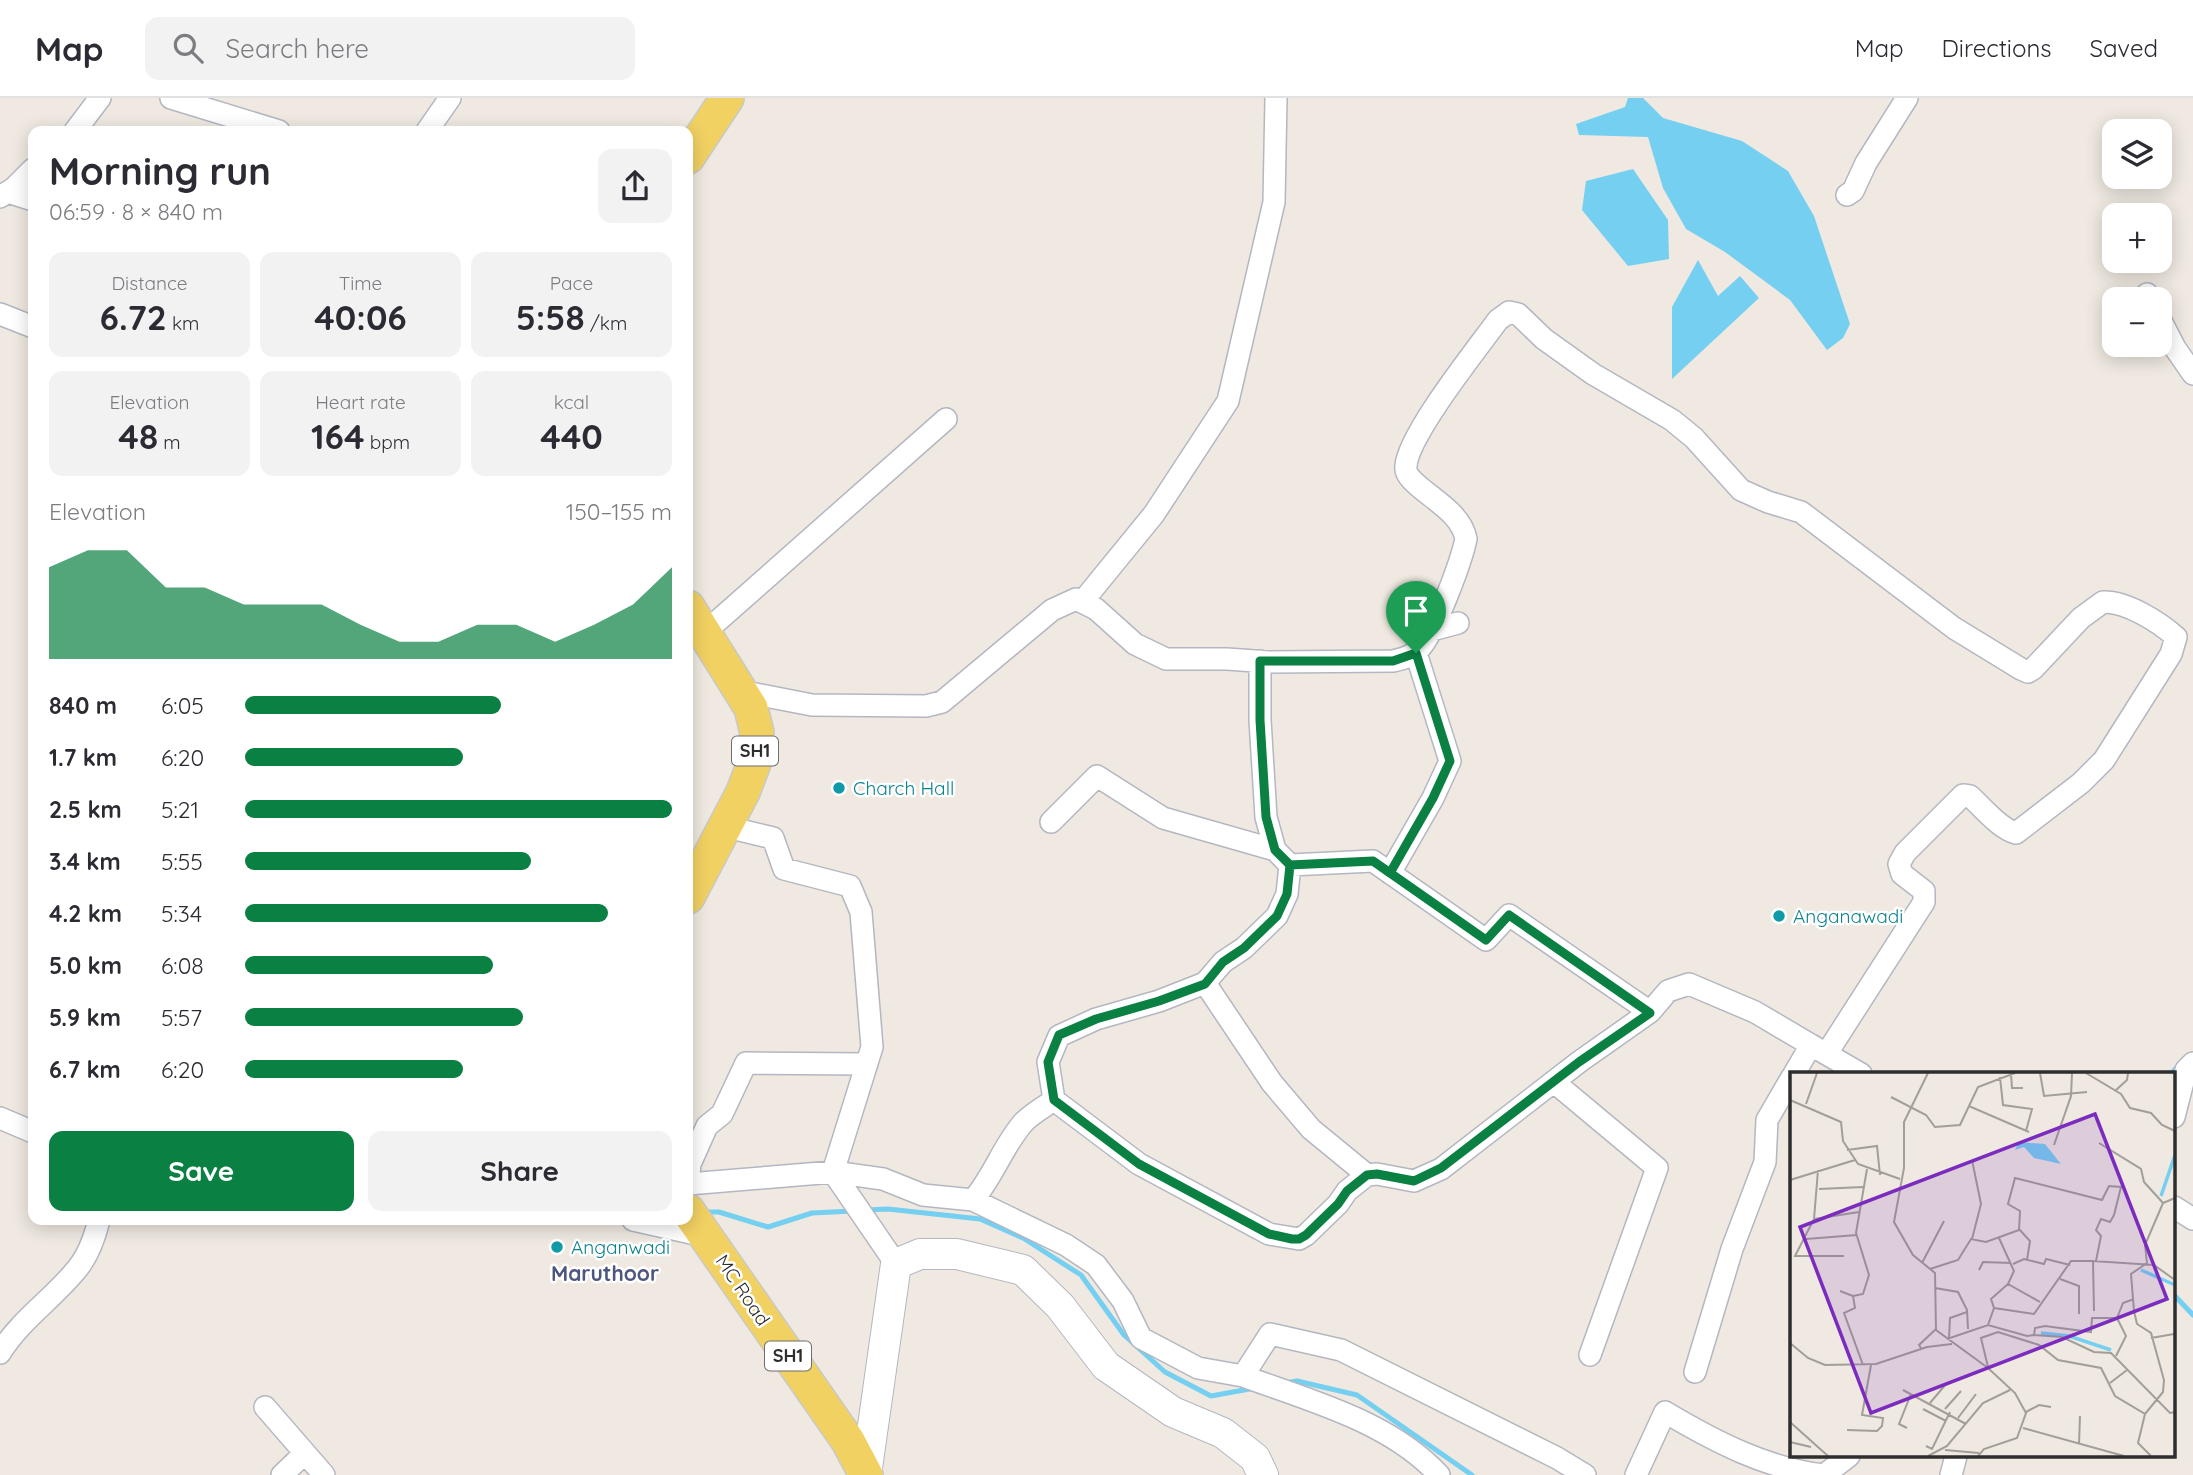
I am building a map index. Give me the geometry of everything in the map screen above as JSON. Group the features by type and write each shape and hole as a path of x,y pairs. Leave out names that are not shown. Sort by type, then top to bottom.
{"main road":[{"path":"693,149 727,98"},
{"name":"SH1","path":"693,887 743,792 754,763 757,733 751,708 696,620"},
{"name":"MC Road","path":"696,1227 848,1441 866,1475"}],"street":[{"path":"79,126 100,98"},
{"path":"171,98 263,126"},
{"path":"430,126 450,98"},
{"path":"1083,601 1154,514 1228,401 1274,202 1276,98"},
{"path":"1847,195 1853,191 1866,163 1907,98"},
{"path":"4,195 28,173"},
{"path":"4,195 28,199"},
{"path":"740,691 812,705 926,706 942,702 1052,610 1076,599 1096,609 1135,644 1166,659 1393,661 1416,653 1432,630 1463,551 1465,532 1450,513 1409,478 1406,464 1415,439 1441,400 1498,320 1506,313 1512,312 1525,319 1544,339 1593,374 1672,419 1741,489 1768,502 1801,512 1954,628 2021,669 2028,672 2033,669 2081,618 2103,602 2130,609 2175,635 2171,654 2113,747 2081,783 2017,833 2012,832 1970,796 1964,795 1905,853 1899,863 1902,874 1924,891 1924,902 1819,1049 1797,1072"},
{"path":"0,314 28,325"},
{"path":"2172,342 2193,374"},
{"path":"696,620 946,419"},
{"path":"1432,630 1458,623"},
{"path":"1390,873 1433,798 1450,761 1416,653"},
{"path":"1260,661 1260,720 1266,817 1275,850"},
{"path":"1051,822 1097,775 1163,818 1275,850 1290,865 1373,861 1486,940 1509,915 1650,1013"},
{"path":"723,826 773,838 784,869 850,886 861,912 872,1047 833,1172"},
{"path":"1290,865 1287,894 1277,916 1244,948 1223,962 1205,984 1159,1001 1096,1019 1059,1035 1048,1062 1054,1100 1139,1164 1269,1234 1292,1239 1306,1235 1338,1204 1347,1191 1367,1175 1377,1174 1414,1181 1441,1168 1650,1013 1668,991 1689,984 1755,1012 1858,1072"},
{"path":"1205,984 1272,1083 1311,1129 1367,1175"},
{"path":"693,1158 708,1126 722,1114 746,1063 867,1063"},
{"path":"2176,1109 2186,1070 2193,1063"},
{"path":"1695,1371 1732,1250 1765,1162 1768,1120 1790,1081"},
{"path":"1554,1082 1657,1168 1590,1355"},
{"path":"973,1200 986,1184 1024,1122 1054,1100"},
{"path":"0,1118 28,1130"},
{"path":"693,1184 833,1172 883,1179 923,1195 973,1200 1066,1245 1096,1265 1123,1301 1141,1338 1198,1368 1243,1376 1365,1422 1422,1456 1438,1475"},
{"path":"833,1172 896,1264 866,1475"},
{"path":"2176,1208 2193,1219"},
{"path":"0,1353 28,1318 78,1269 97,1225"},
{"path":"678,1225 696,1227"},
{"path":"896,1264 920,1254 957,1254 1023,1270 1060,1306 1106,1366 1173,1412 1223,1433 1255,1469"},
{"path":"1243,1376 1270,1334 1341,1349 1557,1458 1585,1475"},
{"path":"265,1407 324,1475"},
{"path":"1636,1475 1665,1412 1733,1449 1797,1472 1824,1475 1846,1458"},
{"path":"282,1475 304,1454"},
{"path":"1951,1475 1955,1458"}],"water":[{"path":"1628,98 1643,98 1663,118 1742,141 1788,171 1814,216 1850,324 1843,338 1827,350 1790,300 1725,252 1686,229 1663,188 1648,137 1579,135 1576,124 1625,107"},
{"path":"1633,169 1668,220 1669,259 1628,266 1582,210 1586,181"},
{"path":"1698,260 1718,296 1740,276 1759,298 1672,379 1672,307"}],"waterway":[{"path":"2173,1072 2179,1065"},
{"path":"866,1210 888,1209 980,1219 1023,1238 1081,1275 1124,1335 1165,1372 1211,1396 1255,1388"},
{"path":"703,1212 719,1212 768,1227 812,1213 853,1211"},
{"path":"2176,1297 2193,1315"},
{"path":"1285,1383 1297,1381 1357,1395 1472,1475"}],"place":[{"name":"Charch Hall","path":"839,788"},
{"name":"Anganawadi","path":"1779,916"},
{"name":"Anganwadi","path":"557,1247"}],"district":[{"name":"Maruthoor","path":"605,1274"}],"route":[{"path":"1416,653 1393,661 1260,661 1260,720 1266,817 1275,850 1290,865 1373,861 1441,910 1486,940 1509,915 1650,1013 1579,1062 1441,1168 1414,1181 1377,1174 1367,1175 1347,1191 1338,1204 1306,1235 1292,1239 1269,1234 1139,1164 1088,1127 1054,1100 1048,1062 1059,1035 1096,1019 1159,1001 1205,984 1223,962 1244,948 1277,916 1287,894 1290,865 1373,861 1390,873 1433,798 1450,761 1416,653"}]}
